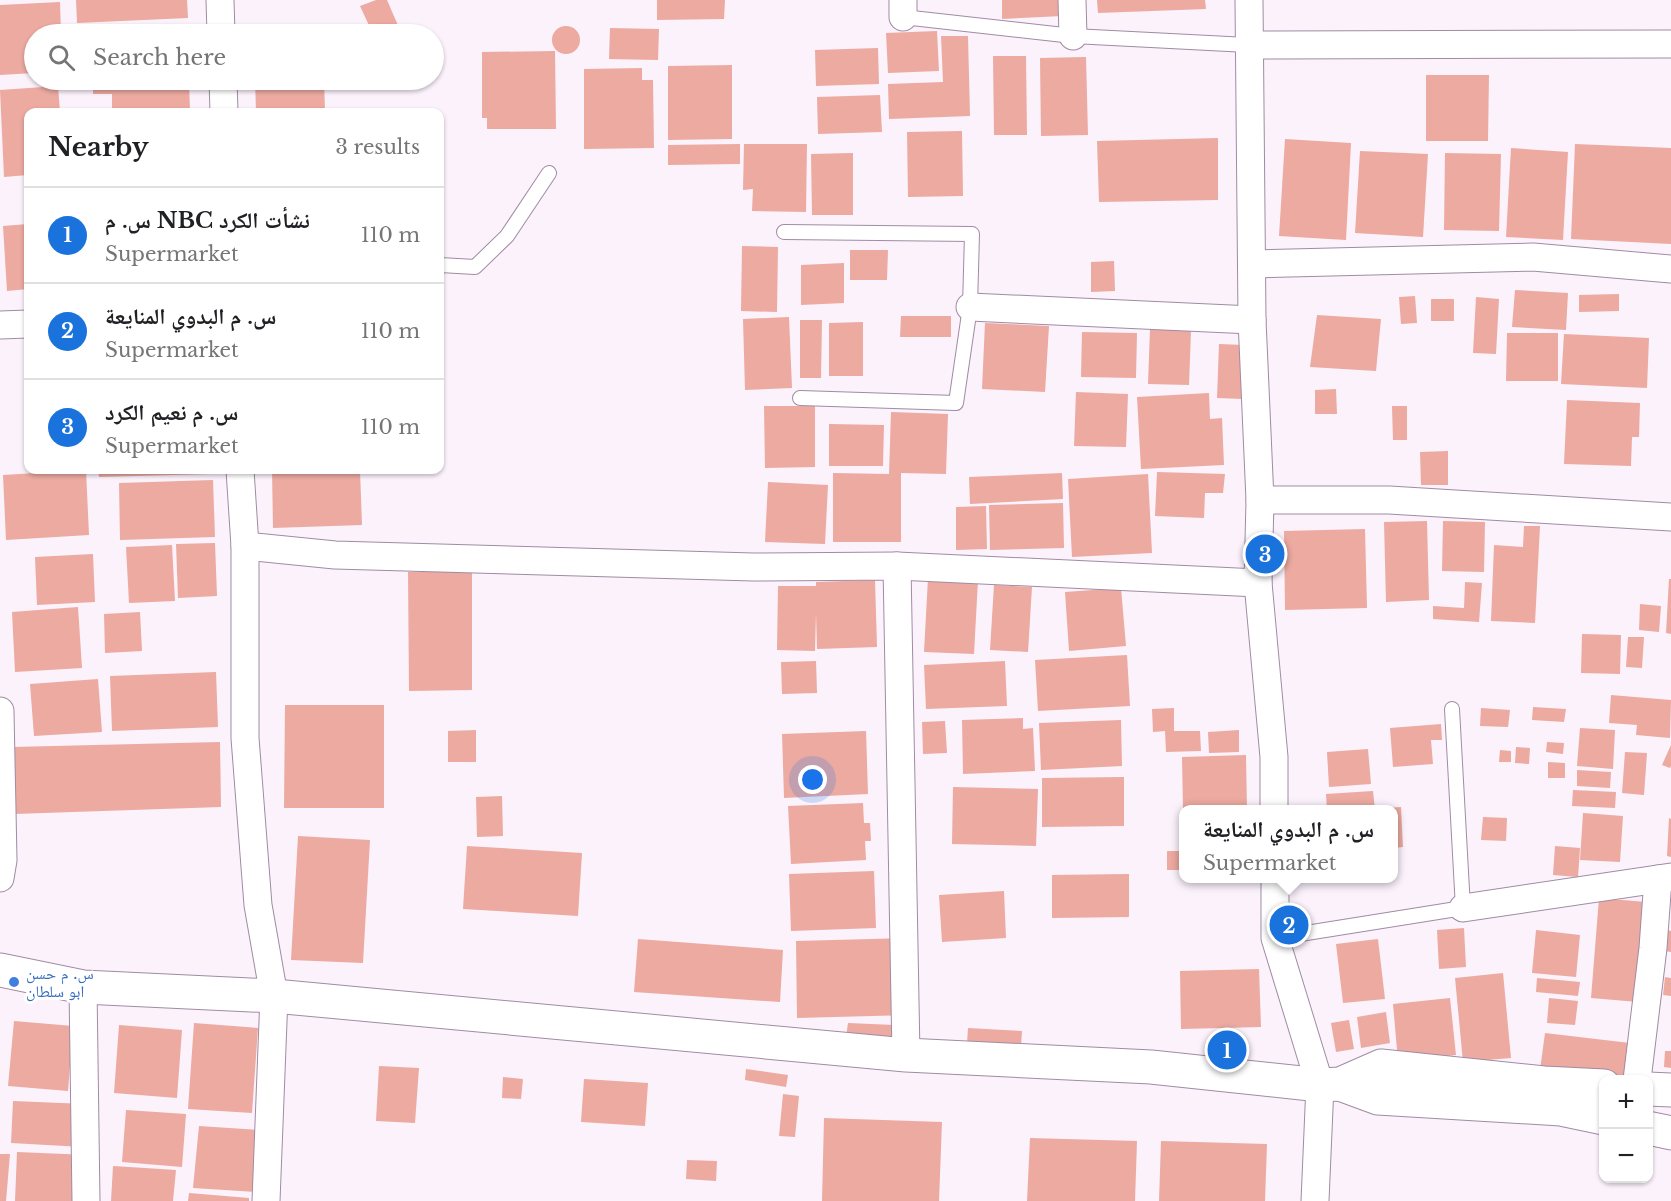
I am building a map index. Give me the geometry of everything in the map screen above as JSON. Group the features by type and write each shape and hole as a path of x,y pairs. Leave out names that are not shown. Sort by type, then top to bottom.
{"street":[{"path":"220,0 221,24"},
{"path":"1072,0 1073,36"},
{"path":"1249,0 1252,320 1260,500 1258,582 1274,757 1274,805"},
{"path":"1248,45 1671,44"},
{"path":"223,90 224,108"},
{"path":"1253,264 1533,258 1671,269"},
{"path":"970,307 1252,320"},
{"path":"0,325 24,324"},
{"path":"240,474 245,546 245,738 258,905 274,996 266,1201"},
{"path":"1260,500 1389,500 1671,517"},
{"path":"245,546 347,555 753,567 897,566 1258,582"},
{"path":"897,566 906,1055"},
{"path":"0,711 3,860 0,878"},
{"path":"1463,908 1665,878 1653,948 1638,1075"},
{"path":"1275,883 1275,938 1330,1084 1315,1201"},
{"path":"0,970 83,987 274,996 906,1055 1151,1066 1330,1084 1378,1098 1561,1109 1599,1117"},
{"path":"83,987 86,1201"},
{"path":"1330,1084 1382,1066 1544,1083 1599,1086"},
{"path":"1653,1089 1671,1090"},
{"path":"1653,1129 1671,1133"}],"lane":[{"path":"903,8 1073,36 1248,45"},
{"path":"444,265 475,267 507,236 549,173"},
{"path":"784,232 972,234 970,307 956,404 800,398"},
{"path":"1275,938 1463,908 1452,709"}],"building":[{"path":"76,0 187,0 188,18 77,23"},
{"path":"376,0 387,0 397,24 368,24 360,6"},
{"path":"657,0 725,0 724,19 657,20"},
{"path":"1002,0 1061,0 1062,16 1002,19"},
{"path":"1097,0 1205,0 1206,9 1098,13"},
{"path":"60,2 61,24 24,24 24,74 0,75 0,5"},
{"path":"566,26 576,30 580,40 576,50 566,54 556,50 552,40 556,30"},
{"path":"610,28 659,29 658,60 609,59"},
{"path":"937,31 939,71 888,73 886,33"},
{"path":"941,36 968,36 970,116 889,119 888,84 943,82"},
{"path":"878,48 879,84 816,86 815,50"},
{"path":"555,51 556,129 487,129 487,118 482,118 482,52"},
{"path":"993,56 1026,56 1027,135 994,135"},
{"path":"1086,57 1088,135 1041,136 1040,58"},
{"path":"732,65 732,139 668,140 668,66"},
{"path":"642,68 642,80 653,80 654,148 584,149 584,69"},
{"path":"1426,75 1489,75 1488,141 1426,141"},
{"path":"0,90 58,90 60,108 24,108 24,175 4,177"},
{"path":"93,90 189,90 190,108 112,108 112,94 93,94"},
{"path":"255,90 324,90 325,108 256,108"},
{"path":"880,95 882,132 818,134 817,97"},
{"path":"962,131 963,196 908,197 907,132"},
{"path":"1218,138 1218,200 1099,202 1097,141"},
{"path":"1285,139 1351,143 1346,240 1279,236"},
{"path":"740,144 740,164 668,165 668,145"},
{"path":"744,144 807,144 806,212 752,211 753,189 743,190"},
{"path":"1575,144 1671,148 1671,244 1571,239"},
{"path":"1511,148 1568,152 1563,240 1506,237"},
{"path":"1360,151 1428,154 1423,237 1355,233"},
{"path":"853,153 853,215 812,215 811,154"},
{"path":"1445,153 1501,154 1499,231 1444,230"},
{"path":"24,224 24,289 7,291 3,226"},
{"path":"742,246 778,247 777,312 741,311"},
{"path":"850,250 888,250 887,280 850,280"},
{"path":"1114,261 1115,291 1091,292 1091,262"},
{"path":"844,263 844,303 801,305 801,265"},
{"path":"1515,290 1568,293 1566,330 1512,327"},
{"path":"1619,294 1619,311 1579,312 1579,295"},
{"path":"1415,296 1417,323 1401,324 1399,297"},
{"path":"1476,297 1499,299 1496,354 1473,353"},
{"path":"1431,299 1454,299 1454,321 1431,321"},
{"path":"1317,315 1381,319 1376,371 1310,367"},
{"path":"901,316 951,316 951,337 900,337"},
{"path":"789,317 792,388 745,390 743,319"},
{"path":"800,320 822,320 821,378 800,378"},
{"path":"863,322 863,376 829,376 829,323"},
{"path":"985,323 1049,326 1045,392 982,389"},
{"path":"1150,329 1191,331 1189,385 1148,384"},
{"path":"1082,332 1137,333 1136,378 1081,377"},
{"path":"1507,333 1558,333 1558,381 1506,381"},
{"path":"1564,334 1649,338 1647,388 1561,384"},
{"path":"1219,344 1244,345 1242,399 1217,398"},
{"path":"1336,389 1337,414 1315,414 1315,390"},
{"path":"1076,392 1128,394 1126,447 1074,446"},
{"path":"1209,393 1210,419 1222,418 1224,465 1141,469 1137,397"},
{"path":"1567,400 1640,403 1639,437 1632,437 1631,466 1564,464"},
{"path":"764,406 815,406 815,467 765,468"},
{"path":"1392,406 1407,406 1407,440 1393,440"},
{"path":"891,412 948,414 946,474 901,473 901,542 833,542 833,473 889,474"},
{"path":"829,424 884,425 883,466 829,466"},
{"path":"1448,451 1448,485 1421,485 1420,452"},
{"path":"1157,472 1225,474 1223,493 1205,493 1204,518 1155,516"},
{"path":"1062,473 1063,499 970,504 969,477"},
{"path":"86,474 89,535 6,540 3,475"},
{"path":"99,474 211,474 99,477"},
{"path":"272,474 360,474 362,525 273,528"},
{"path":"1148,474 1152,553 1072,557 1068,479"},
{"path":"213,480 215,537 120,540 119,483"},
{"path":"768,482 828,485 825,544 765,542"},
{"path":"1063,503 1064,548 990,550 989,505"},
{"path":"986,506 987,549 956,550 956,507"},
{"path":"1427,521 1429,600 1386,602 1384,522"},
{"path":"1443,521 1485,522 1484,572 1442,571"},
{"path":"1524,526 1540,526 1535,623 1491,621 1494,545 1523,547"},
{"path":"1365,529 1367,608 1285,610 1284,531"},
{"path":"215,543 217,596 178,598 176,544"},
{"path":"172,545 175,601 129,603 126,547"},
{"path":"93,554 95,602 37,605 35,557"},
{"path":"472,571 472,690 409,691 408,572"},
{"path":"928,578 978,580 974,654 924,652"},
{"path":"1669,579 1671,579 1671,634 1666,633"},
{"path":"875,580 877,647 817,649 816,613 815,651 777,650 778,586 816,586 816,582"},
{"path":"1465,582 1482,583 1479,622 1433,619 1433,606 1464,608"},
{"path":"994,585 1032,587 1028,652 990,650"},
{"path":"1121,588 1126,646 1069,651 1065,592"},
{"path":"1640,604 1661,606 1659,632 1639,630"},
{"path":"78,607 82,668 15,672 12,612"},
{"path":"140,612 142,651 105,653 104,614"},
{"path":"1582,634 1621,635 1620,674 1581,673"},
{"path":"1628,637 1644,637 1642,668 1626,667"},
{"path":"1127,655 1130,706 1038,711 1035,660"},
{"path":"816,661 817,693 782,694 781,662"},
{"path":"1005,661 1007,706 926,709 924,665"},
{"path":"216,672 218,727 112,731 110,676"},
{"path":"98,679 102,732 34,736 30,684"},
{"path":"1611,695 1671,700 1670,738 1636,735 1637,725 1609,723"},
{"path":"285,705 384,705 384,808 284,808"},
{"path":"1533,707 1566,709 1564,722 1532,720"},
{"path":"1174,708 1174,731 1200,731 1201,751 1166,752 1165,731 1153,732 1152,709"},
{"path":"1481,708 1510,710 1508,727 1480,726"},
{"path":"1023,718 1023,729 1033,728 1035,771 963,774 962,720"},
{"path":"1121,720 1122,766 1041,770 1039,723"},
{"path":"945,721 947,753 923,754 922,722"},
{"path":"1441,724 1442,740 1431,740 1433,764 1393,767 1390,728"},
{"path":"1580,728 1615,730 1613,769 1577,766"},
{"path":"476,730 476,762 448,762 448,731"},
{"path":"1239,730 1239,752 1209,753 1208,732"},
{"path":"866,731 868,794 784,798 782,734"},
{"path":"220,742 221,807 14,814 12,747"},
{"path":"1547,742 1564,743 1563,754 1546,752"},
{"path":"1671,745 1671,766 1670,768 1662,765"},
{"path":"1516,747 1530,748 1529,764 1515,763"},
{"path":"1368,749 1371,784 1329,787 1327,752"},
{"path":"1500,750 1511,751 1511,762 1499,762"},
{"path":"1625,752 1647,753 1644,795 1622,793"},
{"path":"1246,755 1247,805 1183,805 1182,757"},
{"path":"1548,762 1565,763 1565,778 1548,778"},
{"path":"1577,770 1611,772 1610,788 1577,786"},
{"path":"1124,777 1124,826 1042,827 1042,778"},
{"path":"953,787 1038,789 1036,846 952,844"},
{"path":"1573,790 1616,792 1615,808 1572,806"},
{"path":"1373,791 1374,805 1327,805 1326,794"},
{"path":"502,796 503,836 477,837 476,797"},
{"path":"863,803 864,823 870,823 871,841 865,841 866,860 791,864 788,806"},
{"path":"1398,807 1401,807 1403,847 1398,848"},
{"path":"1583,813 1623,816 1620,862 1580,860"},
{"path":"1483,817 1507,818 1506,841 1481,840"},
{"path":"1669,818 1671,819 1671,857 1667,856"},
{"path":"298,836 370,840 363,963 291,960"},
{"path":"467,846 582,853 578,916 463,909"},
{"path":"1555,846 1580,848 1578,877 1553,875"},
{"path":"1167,851 1179,851 1179,870 1167,870"},
{"path":"874,871 876,928 791,931 789,874"},
{"path":"1129,874 1129,917 1052,918 1052,875"},
{"path":"1004,891 1006,938 942,942 939,895"},
{"path":"1599,898 1646,902 1638,1002 1591,998"},
{"path":"1464,928 1466,967 1439,969 1437,930"},
{"path":"1536,930 1580,935 1576,977 1532,973"},
{"path":"1667,930 1671,931 1671,952 1664,951"},
{"path":"908,938 910,1015 797,1018 796,941"},
{"path":"638,939 783,950 780,1002 634,992"},
{"path":"1378,939 1385,999 1343,1003 1336,944"},
{"path":"1259,969 1261,1027 1181,1029 1180,971"},
{"path":"1503,973 1511,1058 1463,1062 1455,978"},
{"path":"1665,977 1671,978 1671,996 1663,995"},
{"path":"1537,978 1580,982 1578,996 1536,992"},
{"path":"1450,998 1456,1055 1398,1061 1393,1004"},
{"path":"1549,998 1578,1001 1575,1025 1547,1023"},
{"path":"1386,1012 1390,1043 1361,1048 1357,1017"},
{"path":"1349,1020 1354,1049 1336,1052 1331,1023"},
{"path":"14,1021 73,1026 68,1091 8,1086"},
{"path":"194,1023 258,1028 252,1113 188,1109"},
{"path":"848,1023 894,1025 894,1040 846,1037"},
{"path":"119,1025 182,1030 177,1098 114,1093"},
{"path":"968,1028 1022,1031 1021,1047 967,1044"},
{"path":"1545,1033 1630,1043 1626,1075 1599,1075 1599,1077 1540,1070"},
{"path":"1665,1051 1671,1051 1671,1068 1664,1067"},
{"path":"379,1066 419,1068 415,1123 376,1121"},
{"path":"746,1069 788,1075 786,1087 745,1080"},
{"path":"503,1077 523,1079 521,1099 502,1098"},
{"path":"584,1079 648,1083 645,1126 581,1122"},
{"path":"783,1094 799,1096 795,1137 779,1136"},
{"path":"13,1101 85,1104 83,1147 11,1143"},
{"path":"126,1110 186,1114 182,1167 122,1162"},
{"path":"824,1118 942,1122 939,1201 822,1201"},
{"path":"199,1126 261,1130 256,1192 193,1188"},
{"path":"1030,1138 1137,1141 1135,1201 1027,1201"},
{"path":"1161,1141 1267,1144 1265,1201 1159,1201"},
{"path":"17,1152 88,1155 86,1201 15,1201"},
{"path":"0,1154 10,1154 6,1201 0,1201"},
{"path":"687,1160 717,1161 716,1181 686,1179"},
{"path":"113,1166 176,1170 173,1201 111,1201"},
{"path":"189,1193 249,1198 249,1201 188,1201"}],"place":[{"name":"س. م نعيم الكرد","path":"1265,554"},
{"name":"س. م البدوي المنايعة","path":"1289,925"},
{"name":"س. م حسن ابو سلطان","path":"14,982"},
{"name":"س. م NBC نشأت الكرد","path":"1227,1050"}]}
